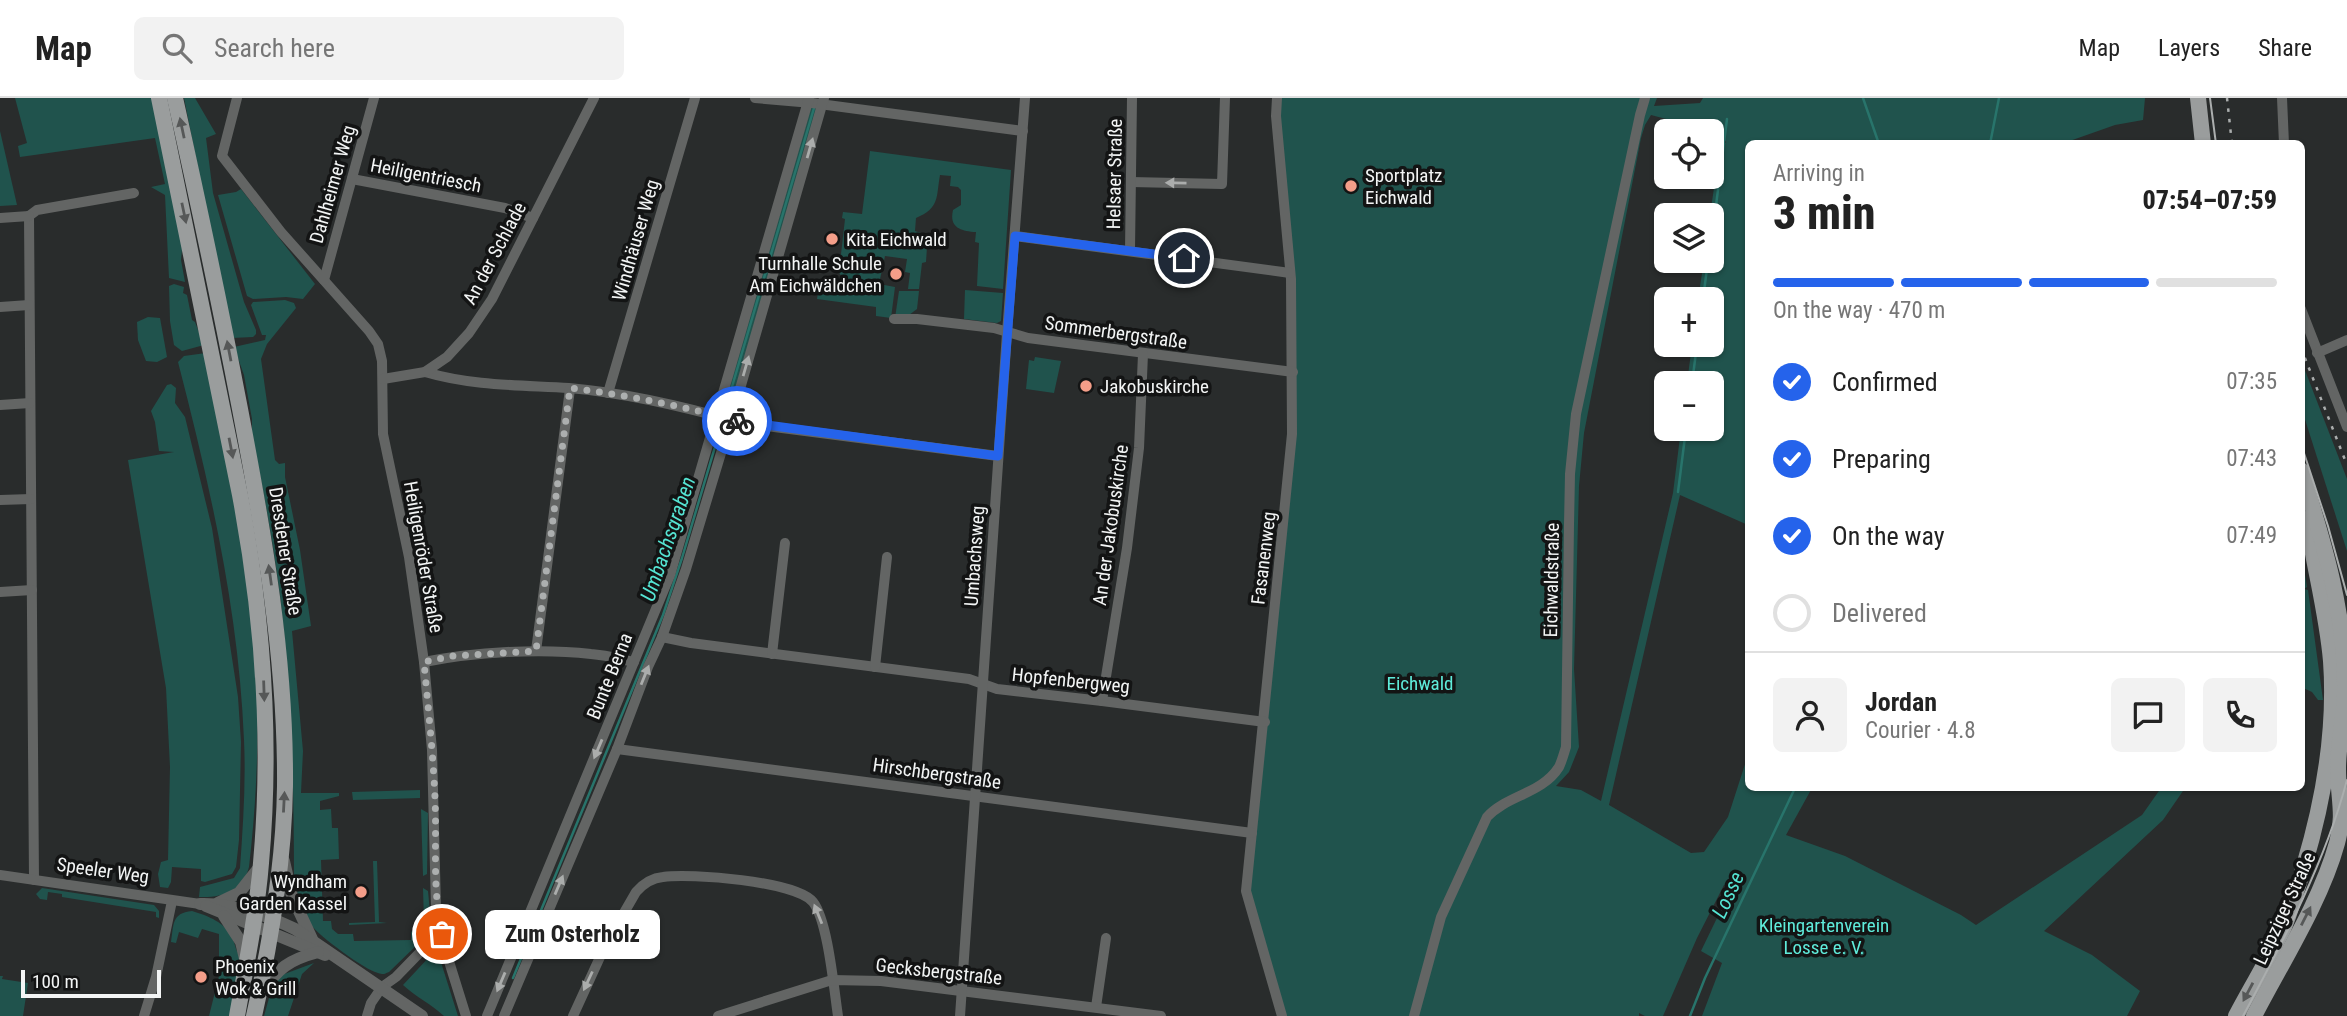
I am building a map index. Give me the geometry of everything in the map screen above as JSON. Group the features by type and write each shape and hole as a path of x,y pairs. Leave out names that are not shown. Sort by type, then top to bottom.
{"main road":[{"name":"Dresdener Straße","path":"159,98 252,558 261,634 265,787 261,865 237,1016"},
{"name":"Dresdener Straße","path":"175,98 232,365 278,632 285,787 273,925 254,1016"},
{"path":"2198,98 2203,140"},
{"name":"Leipziger Straße","path":"2254,1016 2318,892 2336,845 2341,823 2338,767 2346,690 2342,660 2323,602 2305,498"},
{"path":"2305,502 2309,525"},
{"name":"Leipziger Straße","path":"2236,1016 2284,927 2295,896 2317,818 2342,660"},
{"path":"2317,818 2330,816 2341,823"}],"street":[{"name":"Heiligenröder Straße","path":"237,98 222,156 281,232 378,344 383,379 383,434 409,557 424,662 435,801 436,908 466,1016"},
{"name":"Dahlheimer Weg","path":"324,281 374,98"},
{"name":"An der Schlade","path":"383,379 425,372 447,357 469,333 492,299 594,98"},
{"name":"Windhäuser Weg","path":"608,393 695,98"},
{"path":"755,98 815,102 1023,131"},
{"name":"Umbachsweg","path":"960,1016 1025,98"},
{"name":"Helsaer Straße","path":"1130,250 1132,98"},
{"path":"1131,182 1222,184 1225,98"},
{"name":"Fasanenweg","path":"1277,98 1276,116 1290,273 1293,372 1289,485 1246,891 1282,1016"},
{"name":"Eichwaldstraße","path":"1414,1016 1441,917 1487,817 1496,807 1547,781 1560,766 1566,747 1570,474 1577,414 1640,115 1646,98"},
{"path":"2282,98 2284,140"},
{"name":"Bunte Berna","path":"504,1016 617,749 648,667 663,637 686,569 724,417 815,102"},
{"name":"Heiligentriesch","path":"352,178 505,208 533,218"},
{"path":"0,218 29,216 37,210 134,193"},
{"path":"29,216 34,880"},
{"path":"1015,236 1290,273"},
{"path":"0,306 29,305"},
{"name":"Sommerbergstraße","path":"894,319 994,328 1028,338 1293,372"},
{"path":"2305,320 2347,427"},
{"path":"2317,353 2347,340"},
{"name":"An der Jakobuskirche","path":"1102,701 1138,461 1143,354"},
{"path":"425,372 448,379 486,384 570,388 608,393 724,417 998,456"},
{"path":"536,651 570,388"},
{"path":"0,405 30,403"},
{"name":"Bunte Berna","path":"487,1016 670,575 724,417"},
{"path":"0,500 32,499"},
{"path":"772,654 785,543"},
{"path":"875,667 887,557"},
{"path":"0,592 32,590"},
{"name":"Hopfenbergweg","path":"663,637 691,643 969,679 997,689 1265,722"},
{"path":"424,662 453,656 536,651 591,654 634,662"},
{"name":"Hirschbergstraße","path":"617,749 1252,833"},
{"path":"281,850 292,896 313,939"},
{"path":"216,904 239,893 261,865"},
{"name":"Speeler Weg","path":"0,875 172,901 216,904 313,939 338,960 422,1016"},
{"path":"573,1016 606,944 636,892 642,885 661,877 711,877 753,882 795,890 806,895 818,910 822,921 838,1016"},
{"path":"144,1016 156,977 172,901"},
{"name":"Speeler Weg","path":"200,904 224,915 254,919"},
{"path":"224,915 242,942 246,970"},
{"name":"Speeler Weg","path":"273,925 318,952 338,960"},
{"path":"367,1016 371,1003 382,987 442,934"},
{"path":"1096,1007 1106,938"},
{"path":"260,993 287,963 318,952"},
{"name":"Gecksbergstraße","path":"718,1016 832,980 881,981 1161,1016"}],"green space":[{"path":"15,98 153,98 183,240 181,260 185,282 169,278 165,195 151,187 165,184 155,138 20,157 18,146 27,143"},
{"path":"184,98 195,98 216,134 206,138 213,193 244,302 256,330 253,337 232,338"},
{"name":"Eichwald","path":"1274,98 1657,98 1654,106 1700,103 1703,98 2145,98 2143,120 2115,125 2072,140 1745,140 1745,524 1680,495 1609,805 1691,853 1704,852 1728,817 1745,764 1745,791 1810,791 1786,835 1845,856 1976,925 2142,815 2159,791 2183,791 2163,820 2044,931 2092,955 2140,991 2127,1016 1702,1016 1722,963 1701,951 1731,889 1724,885 1697,938 1663,1016 1645,1016 1639,1013 1639,1016 1278,1016 1243,892 1286,487 1290,326","holes":["1651,115 1666,119 1724,119 1724,189 1714,189 1712,203 1724,203 1724,273 1702,273 1700,287 1724,287 1724,357 1690,357 1689,371 1724,371 1724,441 1680,441 1673,493 1601,801 1581,790 1556,786 1569,772 1579,747 1574,669 1579,486 1584,433 1645,125"]},
{"path":"811,107 817,109 729,411 723,409"},
{"path":"0,131 17,205 0,206"},
{"path":"870,151 1011,170 1003,289 977,286 979,243 975,242 976,232 965,231 954,224 953,210 961,205 961,190 950,186 951,176 940,175 936,201 929,210 916,218 915,231 924,234 927,247 919,289 908,289 910,273 905,272 907,259 885,256 879,284 895,287 891,318 876,316 876,307 817,299 818,293 847,294 851,293 853,288 843,282 836,268 838,255 841,254 845,219 842,218 843,212 862,214"},
{"path":"241,189 315,284 303,299 253,299 247,296 218,195"},
{"path":"174,284 184,287 183,293 187,295 192,320 204,345 182,351 174,345 169,286"},
{"path":"965,290 1003,293 1001,321 997,323 964,319"},
{"path":"899,291 919,291 917,309 909,315 895,318"},
{"path":"285,300 294,303 296,308 267,344 261,359 275,460 279,464 285,463 285,477 300,550 311,626 292,631 303,751 301,793 339,793 339,796 320,801 320,810 331,809 332,828 338,828 339,859 321,860 323,921 331,921 332,929 338,934 353,934 354,941 411,940 411,932 417,928 417,922 424,922 423,888 428,891 431,923 423,939 384,974 372,971 353,959 311,925 302,908 294,878 291,725 281,608 271,533 252,434 252,419 244,375 234,347 265,340 266,335 262,335 251,305 253,302"},
{"path":"148,317 160,318 167,357 157,362 146,361 138,340 137,322"},
{"path":"206,353 245,558 254,635 258,712 256,790 249,867 242,882 231,891 216,896 199,897 200,887 234,878 240,868 245,772 241,692 229,597 212,502 178,362 184,356"},
{"path":"1035,357 1061,361 1054,393 1026,389 1029,360 1034,361"},
{"path":"2305,370 2347,479 2347,551 2305,420"},
{"path":"171,384 176,388 175,403 185,417 212,528 238,697 241,742 236,867 232,874 205,882 201,881 201,869 172,867 168,888 160,887 158,874 161,862 168,860 170,767 166,688 128,460 174,452 159,451 151,411 167,385"},
{"path":"2305,589 2308,590 2323,700 2318,700 2312,692 2305,689"},
{"path":"420,790 420,798 353,800 352,792"},
{"path":"421,809 428,813 427,874 423,876"},
{"path":"373,861 377,861 379,922 387,923 349,925 375,922"},
{"path":"42,888 154,905 159,911 159,918 156,917 156,912 62,897 62,894 48,892 47,900 40,899 36,894"},
{"path":"192,911 221,924 230,934 240,955 240,969 230,1016 209,1016 219,976 219,934 202,929 198,938 179,932 176,943 171,942 177,917"},
{"path":"435,954 439,956 458,1016 444,1016 403,985"},
{"path":"314,963 302,974 288,1016 264,1016 271,991 279,976"},
{"path":"0,976 3,976 2,979 28,983 23,1016 0,1016"}],"waterway":[{"path":"1863,98 1878,140"},
{"name":"Losse","path":"1991,140 1999,98"},
{"name":"Umbachsgraben","path":"724,414 814,108"},
{"path":"1716,203 1727,119"},
{"path":"1705,287 1706,273"},
{"path":"1694,371 1695,357"},
{"name":"Umbachsgraben","path":"513,978 663,615 723,420"},
{"path":"1678,492 1684,441"},
{"name":"Losse","path":"1690,1016 1705,978 1794,791"}],"tram line":[{"path":"2210,98 2215,140"},
{"path":"2305,456 2347,595"},
{"path":"2243,1016 2315,871 2347,780"}],"railway":[{"path":"2227,98 2232,140"},
{"path":"2305,358 2347,465"}],"way so far":[{"path":"442,934 434,881 435,801 424,662 453,656 536,651 570,388 662,402 737,421"}],"place":[{"name":"Sportplatz Eichwald","path":"1351,186"},
{"name":"Kita Eichwald","path":"832,239"},
{"name":"Turnhalle Schule Am Eichwäldchen","path":"896,274"},
{"name":"Jakobuskirche","path":"1086,386"},
{"name":"Wyndham Garden Kassel","path":"361,892"},
{"name":"Zum Osterholz","path":"442,934"},
{"name":"Phoenix Wok & Grill","path":"201,977"}],"route":[{"path":"737,421 998,456 1015,236 1184,258"}],"park label":[{"name":"Kleingartenverein Losse e. V.","path":"1824,936"}]}
